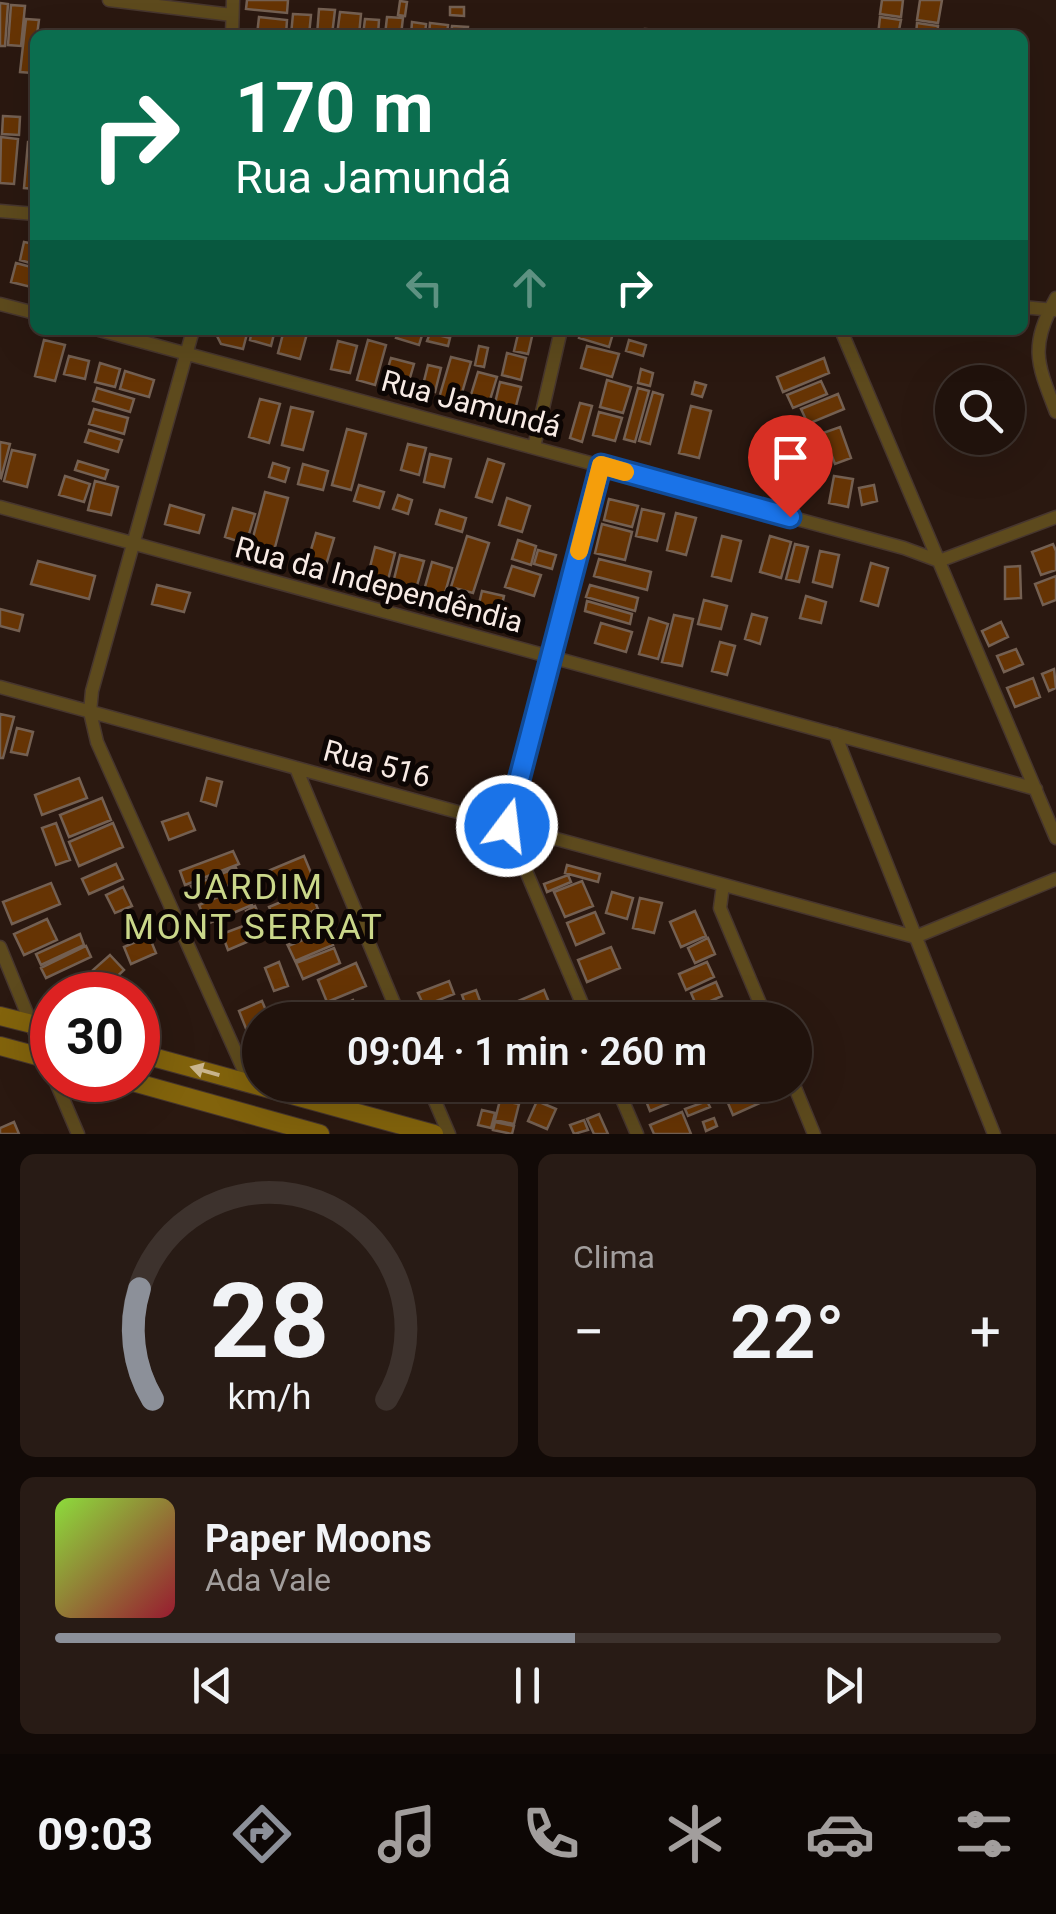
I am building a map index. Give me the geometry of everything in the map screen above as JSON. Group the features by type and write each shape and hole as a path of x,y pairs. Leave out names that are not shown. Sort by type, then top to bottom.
{"street":[{"path":"109,0 232,15"},
{"path":"232,30 233,0"},
{"path":"0,210 30,213"},
{"path":"0,304 30,313"},
{"path":"1028,307 1054,306 1038,339 1038,354 1040,371 1056,412"},
{"name":"Rua Jamundá","path":"119,335 904,548 939,562"},
{"path":"191,335 92,691 90,712 97,742 242,1066"},
{"path":"534,447 561,335"},
{"path":"843,335 1056,838"},
{"path":"581,1002 507,826 601,465"},
{"name":"Rua da Independêndia","path":"0,508 1036,789"},
{"path":"939,562 1056,517"},
{"name":"Rua 516","path":"0,687 915,936"},
{"path":"834,734 994,1134"},
{"path":"296,768 394,1002"},
{"path":"915,936 1056,878"},
{"path":"723,885 720,908 759,1002"},
{"path":"0,948 30,1024"},
{"path":"0,1016 30,1024"},
{"path":"0,1046 30,1059"},
{"path":"160,1058 242,1082"},
{"path":"160,1091 268,1127 320,1134"},
{"path":"65,1102 78,1134"},
{"path":"316,1102 434,1134"},
{"path":"435,1102 449,1134"},
{"path":"623,1102 637,1134"},
{"path":"801,1102 814,1134"}],"building":[{"path":"247,0 288,0 287,13 246,9"},
{"path":"882,0 903,0 901,17 880,14"},
{"path":"920,0 942,0 938,23 917,20"},
{"path":"400,1 407,2 405,16 398,15"},
{"path":"0,3 8,4 5,46 0,46"},
{"path":"11,5 25,6 21,46 8,45"},
{"path":"450,7 464,7 464,16 450,15"},
{"path":"319,9 335,10 333,30 317,30"},
{"path":"340,12 361,14 359,30 338,30"},
{"path":"293,14 311,15 310,30 291,30"},
{"path":"259,17 287,20 286,30 258,30"},
{"path":"387,17 403,18 402,30 386,30"},
{"path":"880,17 901,20 899,30 879,30"},
{"path":"26,19 39,20 38,30 30,30 30,73 20,72"},
{"path":"365,19 379,20 378,30 364,30"},
{"path":"412,22 426,24 425,30 411,30"},
{"path":"430,23 448,25 448,30 429,30"},
{"path":"917,23 938,26 938,30 916,30"},
{"path":"3,116 20,117 19,135 2,134"},
{"path":"1,137 18,139 14,184 0,183"},
{"path":"28,142 30,142 30,189 24,188"},
{"path":"24,242 30,243 30,263 20,260"},
{"path":"16,263 30,267 30,287 11,282"},
{"path":"216,335 247,335 243,349 221,344"},
{"path":"251,335 274,335 271,346 250,340"},
{"path":"283,335 307,335 300,359 278,353"},
{"path":"397,335 422,335 419,345 396,338"},
{"path":"429,335 450,338 448,346 427,341"},
{"path":"518,335 532,335 528,354 514,351"},
{"path":"580,335 613,335 609,347 579,338"},
{"path":"44,340 65,345 55,381 35,376"},
{"path":"368,340 386,345 375,385 357,380"},
{"path":"629,340 646,345 643,356 626,351"},
{"path":"338,341 357,346 350,373 331,369"},
{"path":"479,346 488,348 484,367 475,365"},
{"path":"587,346 619,354 612,377 581,368"},
{"path":"507,353 526,358 521,380 502,375"},
{"path":"69,356 89,361 85,379 64,374"},
{"path":"451,357 471,362 459,403 439,398"},
{"path":"391,358 414,364 405,395 382,388"},
{"path":"824,358 829,373 783,392 777,377"},
{"path":"100,363 120,369 115,387 95,382"},
{"path":"428,365 441,368 435,392 422,389"},
{"path":"641,369 653,373 650,386 638,383"},
{"path":"125,371 154,380 149,397 120,389"},
{"path":"478,372 497,377 489,403 470,398"},
{"path":"607,380 631,387 623,413 600,407"},
{"path":"821,381 827,394 793,408 787,395"},
{"path":"500,382 521,387 512,421 492,416"},
{"path":"695,382 706,385 702,397 692,394"},
{"path":"97,388 134,399 130,412 93,401"},
{"path":"638,388 649,391 635,442 624,439"},
{"path":"653,392 663,395 650,444 639,441"},
{"path":"838,394 844,409 808,424 801,409"},
{"path":"260,399 280,404 269,443 249,437"},
{"path":"580,403 592,406 582,442 570,438"},
{"path":"691,406 711,411 699,458 679,453"},
{"path":"291,407 313,412 303,450 282,445"},
{"path":"94,409 128,418 124,434 89,424"},
{"path":"599,412 622,418 615,441 593,435"},
{"path":"840,427 851,458 835,464 823,433"},
{"path":"347,429 366,434 351,490 332,485"},
{"path":"89,430 122,440 118,452 85,442"},
{"path":"0,442 10,444 1,478 0,477"},
{"path":"782,442 797,445 787,488 773,485"},
{"path":"408,444 426,448 419,475 401,470"},
{"path":"12,450 35,455 27,487 4,481"},
{"path":"430,454 451,459 444,487 424,482"},
{"path":"488,459 504,464 492,502 476,497"},
{"path":"78,461 108,470 105,479 75,470"},
{"path":"273,463 289,468 285,482 269,477"},
{"path":"303,464 328,471 323,490 298,484"},
{"path":"65,476 90,484 84,502 59,495"},
{"path":"834,476 853,479 848,507 829,503"},
{"path":"95,481 118,487 111,515 88,510"},
{"path":"359,485 384,492 379,508 354,501"},
{"path":"874,485 877,501 862,505 859,488"},
{"path":"265,492 288,498 274,551 251,545"},
{"path":"398,495 412,500 408,514 393,509"},
{"path":"507,498 530,506 522,532 499,525"},
{"path":"609,499 638,506 632,527 604,520"},
{"path":"170,505 204,515 199,533 165,524"},
{"path":"233,508 255,514 246,544 225,537"},
{"path":"642,509 664,514 657,541 636,536"},
{"path":"440,510 466,518 462,532 436,524"},
{"path":"676,513 696,518 686,555 667,550"},
{"path":"602,524 632,532 625,560 595,553"},
{"path":"316,533 334,538 326,565 308,560"},
{"path":"467,536 489,543 473,593 451,587"},
{"path":"722,536 741,541 731,581 712,576"},
{"path":"770,536 791,542 781,578 760,572"},
{"path":"518,540 536,546 531,565 512,559"},
{"path":"795,544 808,547 799,582 786,579"},
{"path":"1053,544 1056,570 1041,575 1032,552"},
{"path":"375,547 395,553 388,580 368,575"},
{"path":"538,550 556,555 552,569 534,564"},
{"path":"820,551 839,555 832,587 813,582"},
{"path":"400,555 424,561 416,589 393,583"},
{"path":"599,559 651,572 647,590 594,576"},
{"path":"38,561 95,576 89,599 31,584"},
{"path":"432,562 452,568 441,607 421,601"},
{"path":"871,563 888,568 878,606 861,601"},
{"path":"512,566 541,575 534,596 505,587"},
{"path":"1020,566 1021,598 1005,599 1005,567"},
{"path":"1056,576 1056,600 1043,605 1035,584"},
{"path":"157,585 190,593 184,612 152,604"},
{"path":"590,585 638,598 635,611 586,597"},
{"path":"482,591 504,596 499,618 477,612"},
{"path":"806,596 826,602 821,623 800,618"},
{"path":"704,600 727,606 721,629 698,624"},
{"path":"587,601 632,614 630,624 585,611"},
{"path":"0,609 23,615 19,631 0,626"},
{"path":"752,614 767,618 760,644 745,639"},
{"path":"674,615 693,619 682,666 662,662"},
{"path":"649,618 668,624 658,659 639,654"},
{"path":"1001,622 1008,637 989,646 982,631"},
{"path":"601,623 632,632 626,652 595,643"},
{"path":"720,642 735,646 727,675 712,671"},
{"path":"1016,649 1023,664 1004,672 997,656"},
{"path":"1054,669 1056,688 1049,691 1042,674"},
{"path":"1033,678 1040,697 1015,707 1007,688"},
{"path":"0,714 14,717 3,758 0,758"},
{"path":"17,728 33,732 27,755 11,752"},
{"path":"79,778 87,798 42,815 35,795"},
{"path":"207,778 222,782 216,806 201,801"},
{"path":"102,798 111,820 69,837 60,815"},
{"path":"188,813 195,830 169,840 162,822"},
{"path":"56,823 70,860 56,865 42,828"},
{"path":"113,823 123,847 79,866 69,842"},
{"path":"233,851 239,864 185,885 180,871"},
{"path":"304,856 314,880 278,895 268,871"},
{"path":"116,864 123,879 89,894 82,879"},
{"path":"567,865 600,874 598,882 565,873"},
{"path":"236,868 241,881 196,898 191,886"},
{"path":"568,875 571,882 547,892 544,884"},
{"path":"582,881 593,906 565,917 554,892"},
{"path":"51,883 60,904 12,924 3,902"},
{"path":"244,886 252,905 207,924 199,905"},
{"path":"123,887 132,906 115,913 106,895"},
{"path":"310,890 318,909 277,926 269,907"},
{"path":"612,892 633,898 627,919 606,913"},
{"path":"640,898 662,903 654,933 633,928"},
{"path":"255,906 266,931 257,935 246,911"},
{"path":"319,911 326,928 287,944 279,928"},
{"path":"695,911 706,936 681,947 670,922"},
{"path":"595,912 604,933 576,945 567,923"},
{"path":"47,919 57,940 24,955 14,934"},
{"path":"243,926 249,941 228,950 222,934"},
{"path":"327,930 333,945 295,961 288,946"},
{"path":"80,934 84,945 41,965 36,954"},
{"path":"149,936 156,953 131,964 124,947"},
{"path":"708,938 715,954 695,963 688,948"},
{"path":"86,946 91,957 59,972 43,972 41,968"},
{"path":"611,947 620,968 587,982 578,960"},
{"path":"334,948 340,963 303,979 296,963"},
{"path":"110,955 124,970 95,972"},
{"path":"279,962 288,986 274,991 265,968"},
{"path":"707,962 714,977 686,990 679,974"},
{"path":"356,963 366,986 327,1002 318,980"},
{"path":"449,981 454,994 422,1002 418,993"},
{"path":"716,982 722,996 695,1002 691,993"},
{"path":"476,990 480,1002 465,1002 462,995"},
{"path":"544,990 549,1002 516,1002"},
{"path":"500,1102 519,1104 514,1124 495,1120"},
{"path":"537,1102 556,1109 547,1129 528,1121"},
{"path":"646,1102 672,1102 650,1111"},
{"path":"704,1102 710,1107 688,1116 685,1109"},
{"path":"728,1102 762,1102 733,1115"},
{"path":"482,1110 495,1113 491,1128 478,1125"},
{"path":"682,1112 691,1134 654,1134 650,1125"},
{"path":"599,1114 608,1134 594,1134 587,1119"},
{"path":"714,1118 717,1126 706,1131 703,1122"},
{"path":"584,1120 588,1130 574,1134 570,1125"},
{"path":"14,1122 19,1134 0,1134 0,1128"},
{"path":"495,1122 514,1126 512,1134 493,1130"}],"slow traffic":[{"path":"579,551 601,465 625,472"}],"district":[{"name":"JARDIM MONT SERRAT","path":"254,907"}],"route":[{"path":"507,826 601,465 790,517"}]}
